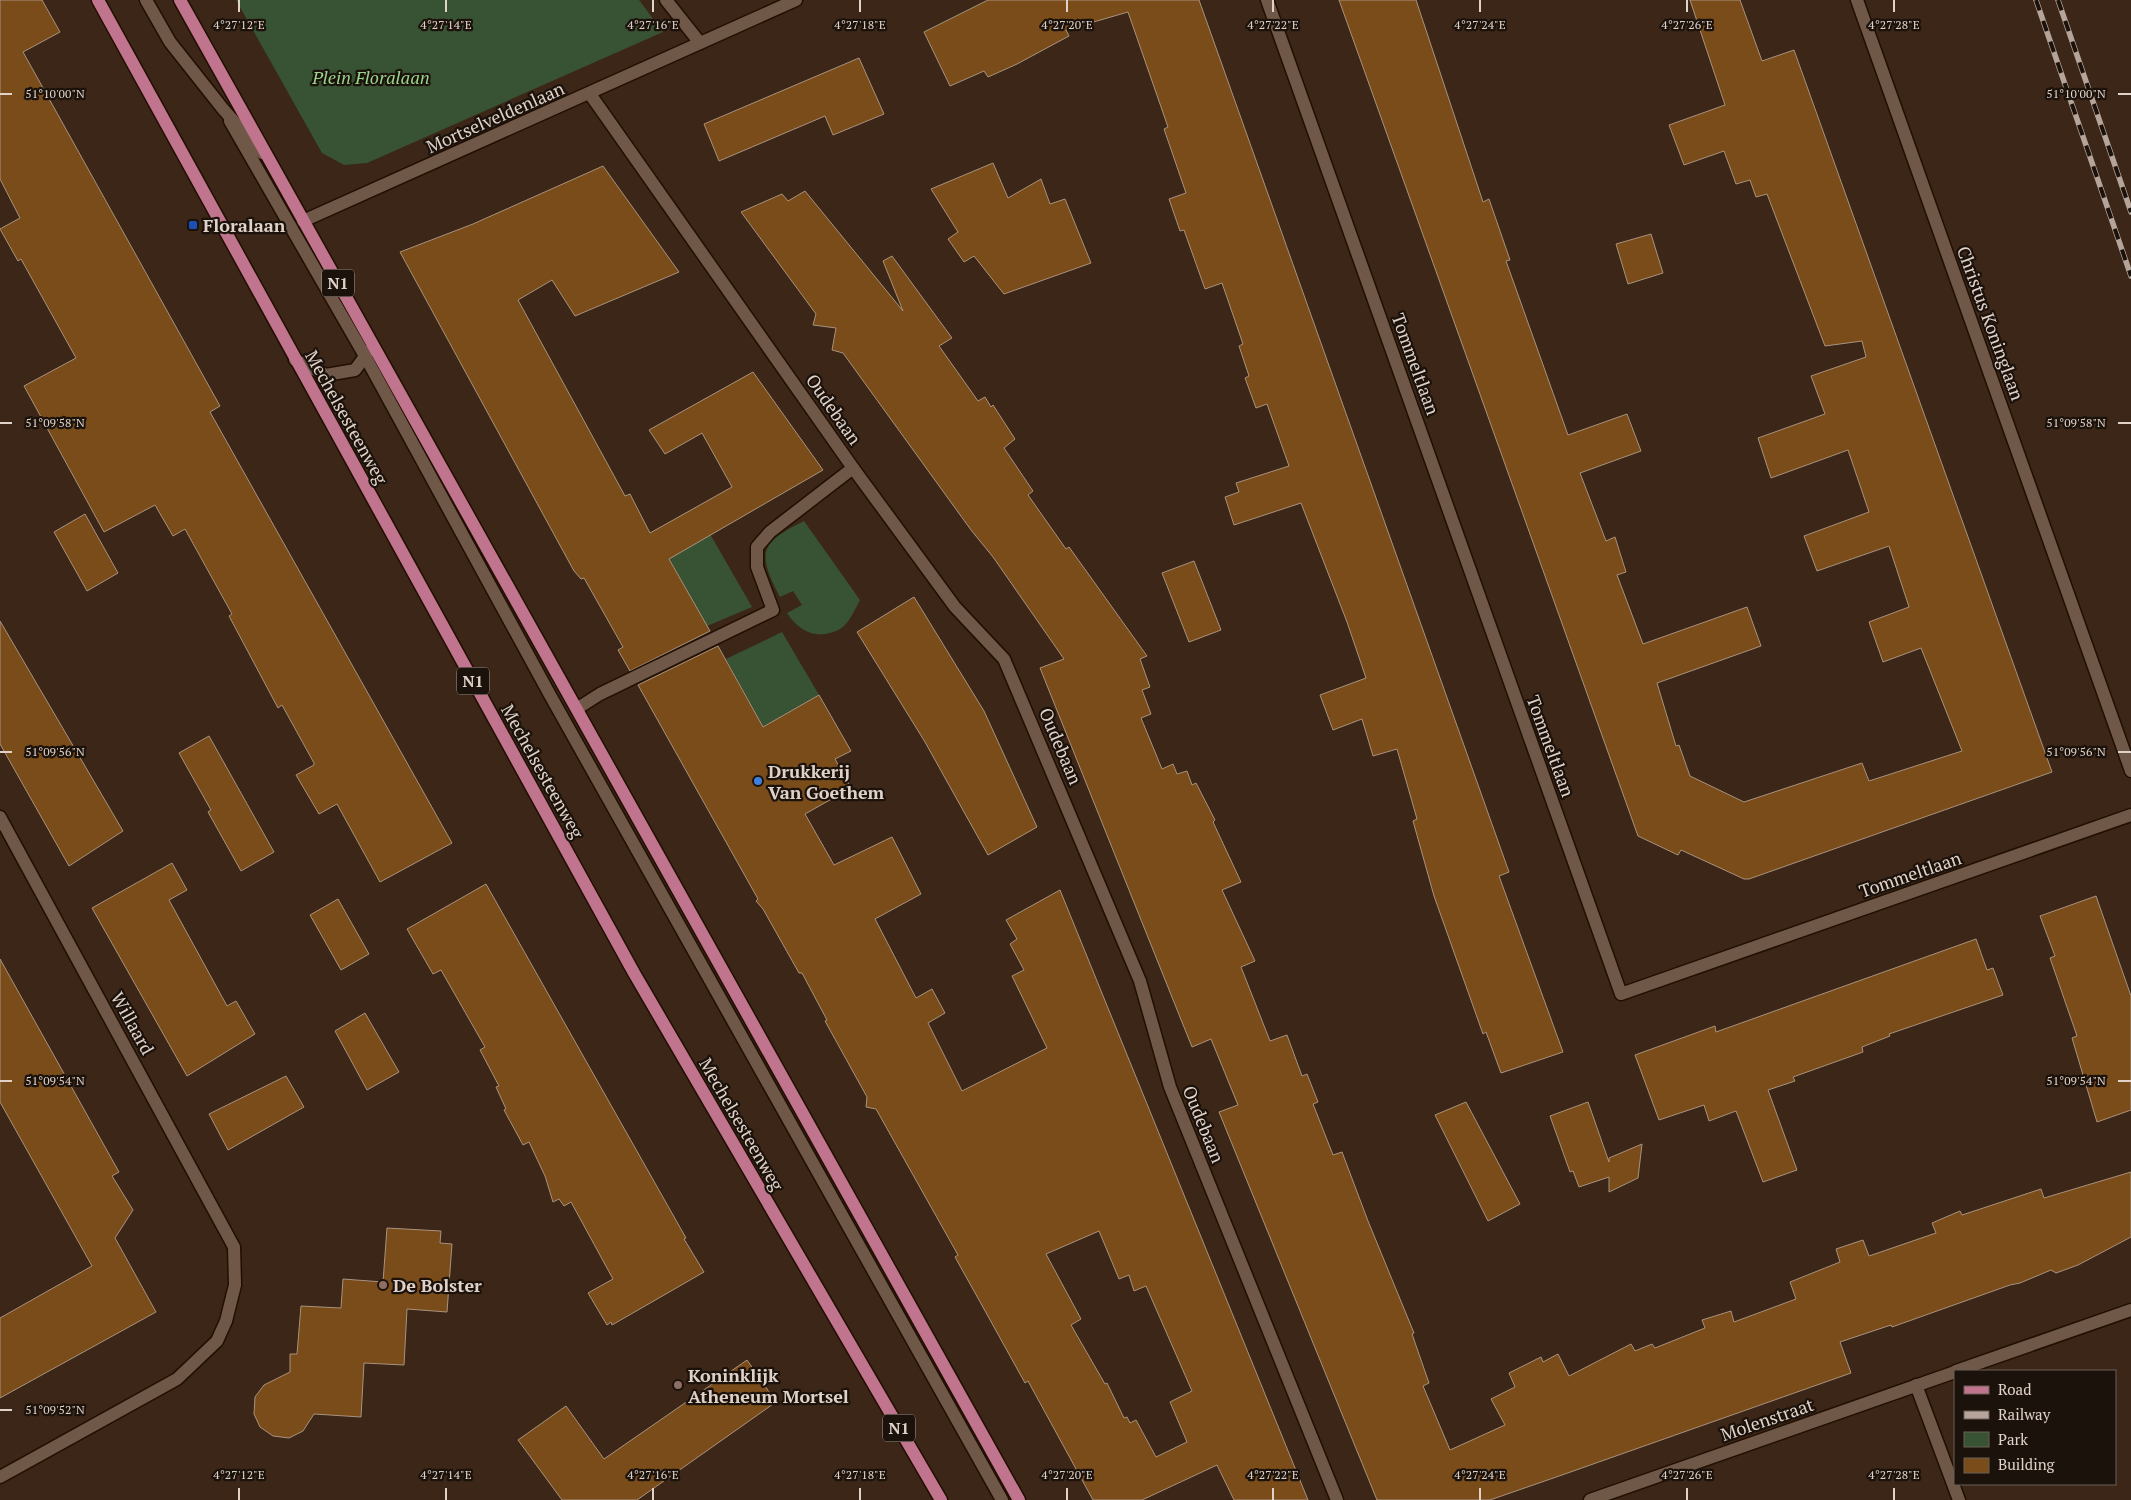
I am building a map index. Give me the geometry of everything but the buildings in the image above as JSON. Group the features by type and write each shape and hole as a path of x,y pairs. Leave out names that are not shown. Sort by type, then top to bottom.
{"main road":[{"name":"Mechelsesteenweg","path":"98,0 187,157 296,360 634,972 941,1500"},
{"name":"N1","path":"180,0 578,708 1019,1500"}],"street":[{"path":"146,0 170,42 223,109 272,164"},
{"path":"666,0 700,43"},
{"name":"Mortselveldenlaan","path":"303,221 590,94 796,0"},
{"name":"Tommeltlaan","path":"1268,0 1621,994 2131,815"},
{"name":"Christus Koninglaan","path":"1857,0 2131,771"},
{"name":"Oudebaan","path":"590,94 853,468 956,607 1004,659 1140,981 1170,1087 1337,1500"},
{"path":"223,109 365,356 550,696 1002,1500"},
{"path":"296,360 326,375 355,370 373,345"},
{"path":"578,708 600,694 773,610 757,567 757,547 770,532 853,468"},
{"name":"Willaard","path":"0,817 234,1247 235,1285 226,1321 217,1341 177,1379 0,1477"},
{"name":"Molenstraat","path":"1958,1370 2131,1310"},
{"name":"Molenstraat","path":"1590,1500 1954,1371"},
{"path":"1916,1385 1959,1500"}],"green space":[{"name":"Plein Floralaan","path":"236,0 639,0 663,32 367,163 344,165 322,153"},
{"path":"695,508 752,607 707,626 654,531"},
{"path":"804,521 860,600 846,624 832,633 810,633 797,625 787,613 802,605 793,591 780,597 768,570 766,551 771,543 778,536"},
{"path":"782,632 819,695 763,727 726,659"}],"railway":[{"path":"2036,0 2131,276"},
{"path":"2058,0 2131,212"}],"place":[{"name":"Floralaan","path":"193,225"},
{"name":"Drukkerij Van Goethem","path":"758,781"},
{"name":"De Bolster","path":"383,1285"},
{"name":"Koninklijk Atheneum Mortsel","path":"678,1385"}]}
